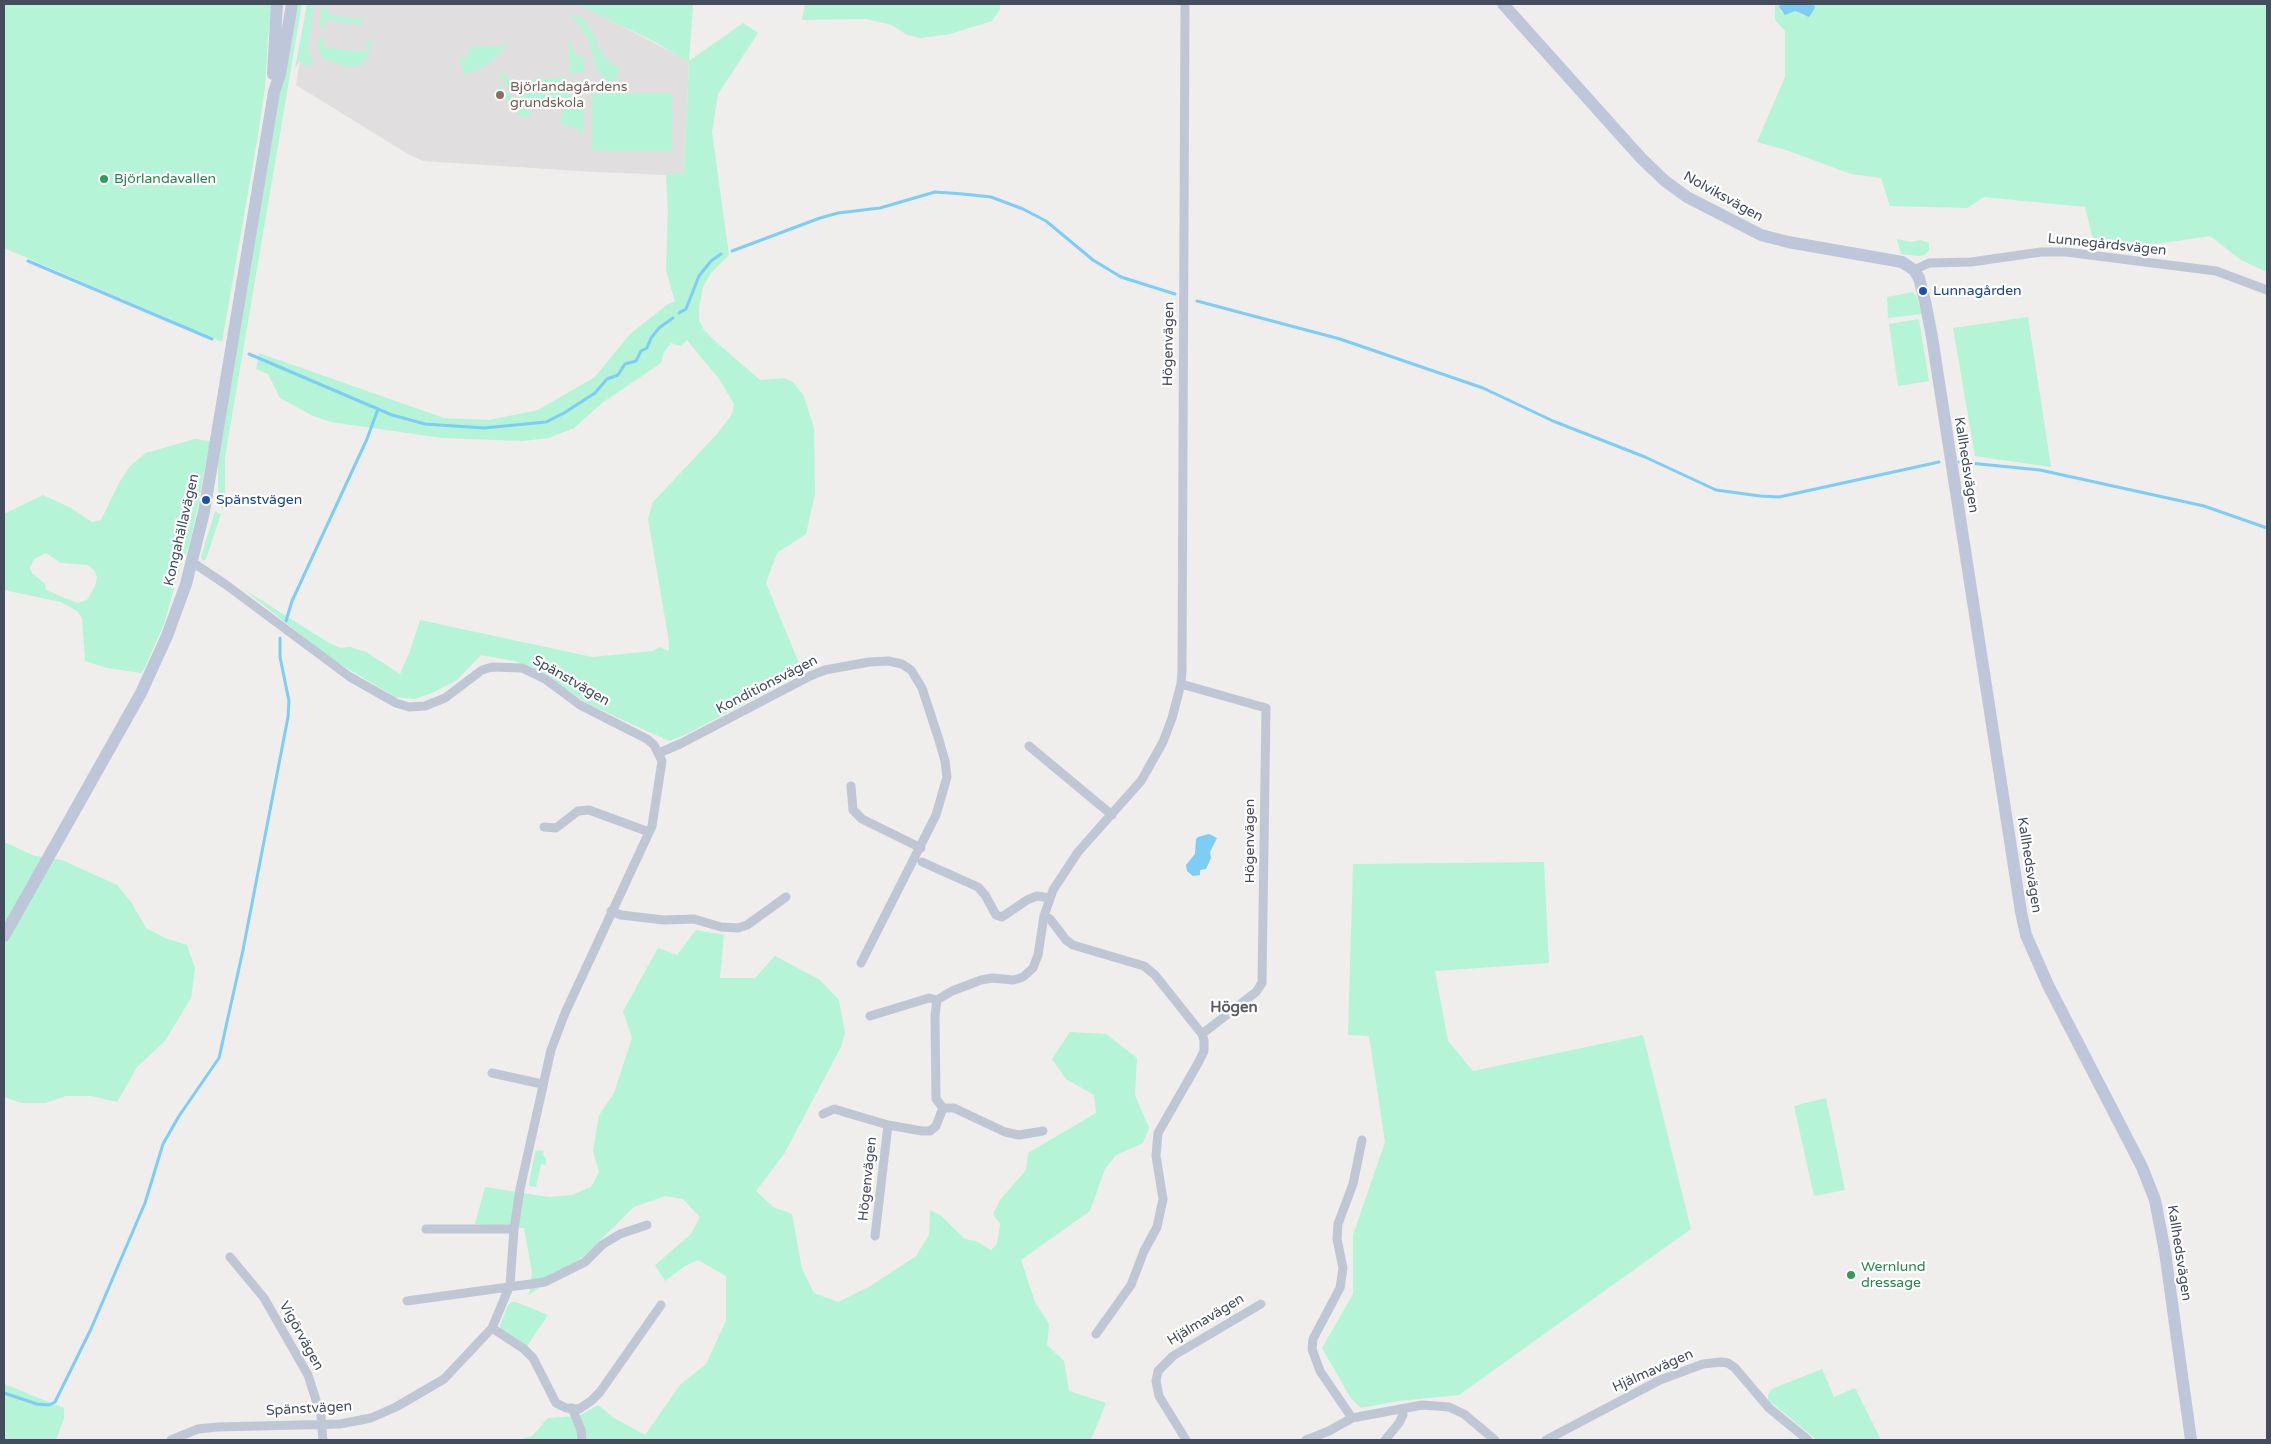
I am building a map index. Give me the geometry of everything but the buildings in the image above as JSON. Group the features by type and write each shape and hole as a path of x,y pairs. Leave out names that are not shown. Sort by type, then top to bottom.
{"street":[{"name":"Kongahällavägen","path":"4,936 141,693 173,623 192,562 216,446 274,92 277,4"},
{"name":"Kongahällavägen","path":"274,92 280,74 292,4"},
{"name":"Högenvägen","path":"870,1016 929,998 938,1000 952,990 979,981 992,978 1013,980 1024,977 1033,968 1038,954 1044,916 1050,898 1063,873 1078,852 1142,781 1163,742 1181,684 1185,4"},
{"name":"Nolviksvägen","path":"1503,4 1641,158 1665,181 1687,197 1735,223 1773,239 1902,262 1914,270"},
{"name":"Lunnegårdsvägen","path":"1914,270 1929,263 1971,262 2041,252 2066,252 2216,271 2267,290"},
{"name":"Kallhedsvägen","path":"1914,270 1923,291 1928,313 2020,912 2026,935 2048,985 2142,1168 2155,1200 2165,1252 2191,1440"},
{"name":"Spänstvägen","path":"171,1440 198,1429 340,1424 371,1418 426,1391 444,1379 492,1328 510,1285 514,1229 542,1084 551,1050 565,1013 649,832 653,821 662,761 659,753 647,739 580,705 545,679 522,668 492,667 482,670 446,698 425,706 409,707 396,703 350,677 225,584 192,562"},
{"name":"Konditionsvägen","path":"659,753 680,744 810,676 839,667 869,662 888,661 902,664 911,670 920,683 945,761 947,777 944,793 936,815 861,963"},
{"name":"Högenvägen","path":"1181,684 1266,708 1262,983 1256,992 1202,1034"},
{"path":"1029,746 1112,815"},
{"path":"851,786 853,810 862,819 920,848"},
{"path":"544,827 556,828 578,811 589,810 649,832"},
{"path":"922,862 978,887 996,914 1000,916 1037,896 1050,898"},
{"path":"611,912 664,920 694,919 721,927 738,928 746,925 786,897"},
{"path":"1044,916 1050,919 1066,940 1073,945 1144,966 1156,974 1202,1034 1204,1050 1158,1132 1156,1156 1163,1198 1156,1227 1144,1251 1131,1285 1096,1334"},
{"path":"938,1000 935,1016 936,1099 943,1108 954,1108 1005,1132 1019,1135 1043,1131"},
{"path":"492,1073 542,1084"},
{"name":"Högenvägen","path":"823,1114 834,1109 888,1125 930,1131 936,1126 943,1108"},
{"name":"Högenvägen","path":"875,1236 888,1125"},
{"path":"1352,1418 1320,1371 1312,1349 1316,1334 1340,1288 1343,1268 1337,1239 1338,1224 1353,1184 1362,1140"},
{"path":"407,1302 510,1285 530,1285 563,1274 585,1262 602,1245 620,1234 647,1225"},
{"path":"426,1229 514,1229"},
{"name":"Vigörvägen","path":"230,1257 264,1298 299,1358 316,1394 323,1440"},
{"name":"Hjälmavägen","path":"1186,1440 1160,1396 1156,1381 1158,1371 1173,1356 1261,1304"},
{"path":"492,1328 524,1349 533,1358 556,1403 579,1409 600,1392 662,1305"},
{"name":"Hjälmavägen","path":"1546,1440 1660,1380 1703,1364 1721,1362 1728,1363 1735,1368 1769,1408 1808,1440"},
{"path":"1306,1440 1330,1431 1352,1418 1422,1405 1449,1407 1464,1414 1495,1440"},
{"path":"572,1408 581,1430 582,1440"},
{"path":"1385,1440 1404,1415 1402,1410"}],"shaded area":[{"name":"Björlandagårdens grundskola","path":"309,4 576,4 596,13 689,61 684,174 595,172 423,161 408,154 296,85"}],"green space":[{"name":"Björlandavallen","path":"4,4 273,4 268,38 265,87 257,141 222,342 4,248"},
{"path":"298,4 302,4 225,457 225,503 222,509 218,488 218,462 280,88"},
{"path":"307,4 314,4 309,41 309,53 313,62 305,68 304,63 300,61 295,68"},
{"path":"576,4 693,4 689,61 743,23 758,33 718,94 712,132 729,255 711,273 703,287 699,307 699,320 704,330 716,342 760,380 784,378 793,382 804,396 814,428 815,494 806,534 777,553 766,583 803,673 685,735 669,741 590,705 532,668 515,661 481,655 457,680 434,692 415,699 395,697 330,658 242,588 329,643 341,648 350,647 366,652 400,674 420,620 592,657 653,651 659,647 669,651 648,519 653,502 717,434 732,414 734,404 719,379 687,340 681,346 671,343 664,352 661,363 602,403 574,428 549,438 523,441 442,438 331,422 313,416 280,398 268,374 256,369 259,353 444,418 489,420 538,410 595,377 630,334 668,304 675,302 666,270 668,209 666,175 684,173 689,62 655,42"},
{"path":"805,4 1000,4 1000,9 992,21 950,34 921,38 907,35 892,25 866,19 802,20"},
{"path":"1775,4 1781,4 1779,7 1781,12 1795,11 1804,16 1815,8 1814,4 2267,4 2267,272 2241,260 2210,236 2156,244 2094,243 2085,207 1984,197 1967,208 1890,206 1881,178 1851,174 1786,150 1757,142 1785,77 1785,31 1775,20"},
{"path":"328,6 328,15 363,19 362,25 326,20 325,28 322,27 320,24 322,7"},
{"path":"570,14 580,17 585,21 598,42 595,44 599,50 602,48 605,59 620,68 615,81 609,82 597,71 589,39"},
{"path":"320,39 324,39 323,47 366,52 368,40 372,41 367,59 357,66 346,67 323,59 317,45"},
{"path":"568,41 571,41 574,54 584,59 585,71 570,74"},
{"path":"508,46 485,66 465,75 459,58 467,58 469,47"},
{"path":"503,72 511,83 568,76 562,82 561,87 568,95 580,87 584,79 584,86 575,96 556,105 533,104 519,97 506,86 499,74"},
{"path":"499,85 509,95 527,107 532,116 525,117 516,114 506,98 495,95"},
{"path":"592,93 672,93 672,151 592,151"},
{"path":"584,95 582,136 576,128 562,125 560,118 565,108"},
{"path":"1897,239 1911,242 1920,240 1929,243 1929,250 1925,255 1920,256 1901,254"},
{"path":"1913,292 1917,297 1922,314 1888,318 1887,297"},
{"path":"2028,317 2051,467 1975,456 1953,328"},
{"path":"1919,319 1929,381 1898,386 1889,324"},
{"path":"195,439 210,441 189,547 180,567 164,624 141,673 107,668 85,661 82,618 77,611 61,602 4,590 4,514 43,495 71,508 92,522 101,520 119,483 130,466 146,453","holes":["46,553 61,563 88,565 95,571 97,577 95,586 87,600 77,603 46,590 45,584 32,573 30,568 34,559"]},
{"path":"215,511 221,514 206,559 203,561 201,557"},
{"path":"4,842 35,856 62,860 117,885 131,902 146,928 165,938 187,945 195,968 191,998 165,1041 137,1067 117,1102 91,1096 66,1096 45,1103 22,1103 4,1097"},
{"path":"1544,862 1549,963 1435,971 1448,1041 1473,1071 1643,1035 1691,1229 1459,1395 1398,1401 1361,1408 1350,1397 1322,1348 1353,1294 1353,1235 1385,1142 1369,1036 1348,1035 1353,864"},
{"path":"696,930 724,935 720,978 755,978 775,956 820,980 839,1000 845,1033 841,1047 784,1154 756,1191 773,1207 792,1214 802,1269 814,1293 838,1302 869,1287 916,1256 929,1235 930,1210 940,1215 965,1239 976,1241 991,1250 997,1244 1000,1224 993,1214 1000,1200 1026,1170 1028,1153 1096,1113 1094,1095 1066,1079 1052,1059 1070,1032 1106,1034 1137,1058 1135,1095 1149,1128 1143,1143 1116,1155 1105,1169 1090,1211 1021,1260 1035,1302 1049,1324 1047,1345 1064,1361 1069,1391 1106,1403 1091,1440 519,1440 532,1436 548,1418 579,1416 598,1405 614,1418 645,1435 680,1385 706,1364 726,1321 726,1276 698,1260 685,1266 665,1281 655,1265 690,1235 700,1217 683,1199 665,1196 634,1207 584,1256 529,1295 532,1272 524,1228 475,1224 485,1187 549,1197 572,1195 591,1187 599,1172 593,1151 599,1115 614,1093 632,1038 623,1011 658,948 677,955"},
{"path":"1826,1098 1845,1190 1814,1196 1794,1106"},
{"path":"538,1150 544,1151 543,1155 546,1159 546,1165 541,1164 536,1187 530,1186 529,1183 535,1152"},
{"path":"511,1302 516,1302 548,1315 527,1346 524,1346 502,1330 500,1326 507,1307"},
{"path":"1822,1369 1834,1397 1855,1388 1880,1438 1878,1440 1817,1440 1768,1400 1768,1394 1772,1389"},
{"path":"4,1384 64,1408 64,1418 56,1440 4,1440"}],"water":[{"path":"1781,4 1814,4 1815,8 1809,17 1795,11 1785,15 1779,7"},
{"path":"1209,834 1217,838 1210,852 1211,858 1206,869 1200,870 1200,875 1193,876 1187,871 1186,865 1195,854 1196,839"}],"waterway":[{"path":"732,251 838,213 880,208 935,192 963,194 991,197 1023,209 1046,221 1093,260 1121,277 1175,294"},
{"path":"679,313 686,309 699,276 711,261 721,254"},
{"path":"28,261 212,339"},
{"path":"1197,301 1340,339 1483,388 1553,421 1645,457 1716,490 1779,497 1939,462"},
{"path":"249,354 392,415 425,424 484,428 546,422 564,413 595,393 607,379 618,375 625,364 636,361 641,351 647,348 651,338 659,328 673,318"},
{"path":"286,621 292,601 367,439 378,409"},
{"path":"1959,462 2040,470 2204,506 2267,528"},
{"path":"4,1393 37,1404 49,1405 55,1402 91,1329 145,1203 163,1144 179,1116 219,1058 243,950 288,717 289,701 280,657 280,638"}],"place":[{"name":"Björlandagårdens grundskola","path":"500,95"},
{"name":"Björlandavallen","path":"104,179"},
{"name":"Lunnagården","path":"1923,291"},
{"name":"Spänstvägen","path":"206,500"},
{"name":"Wernlund dressage","path":"1851,1275"}],"district":[{"name":"Högen","path":"1234,1008"}]}
